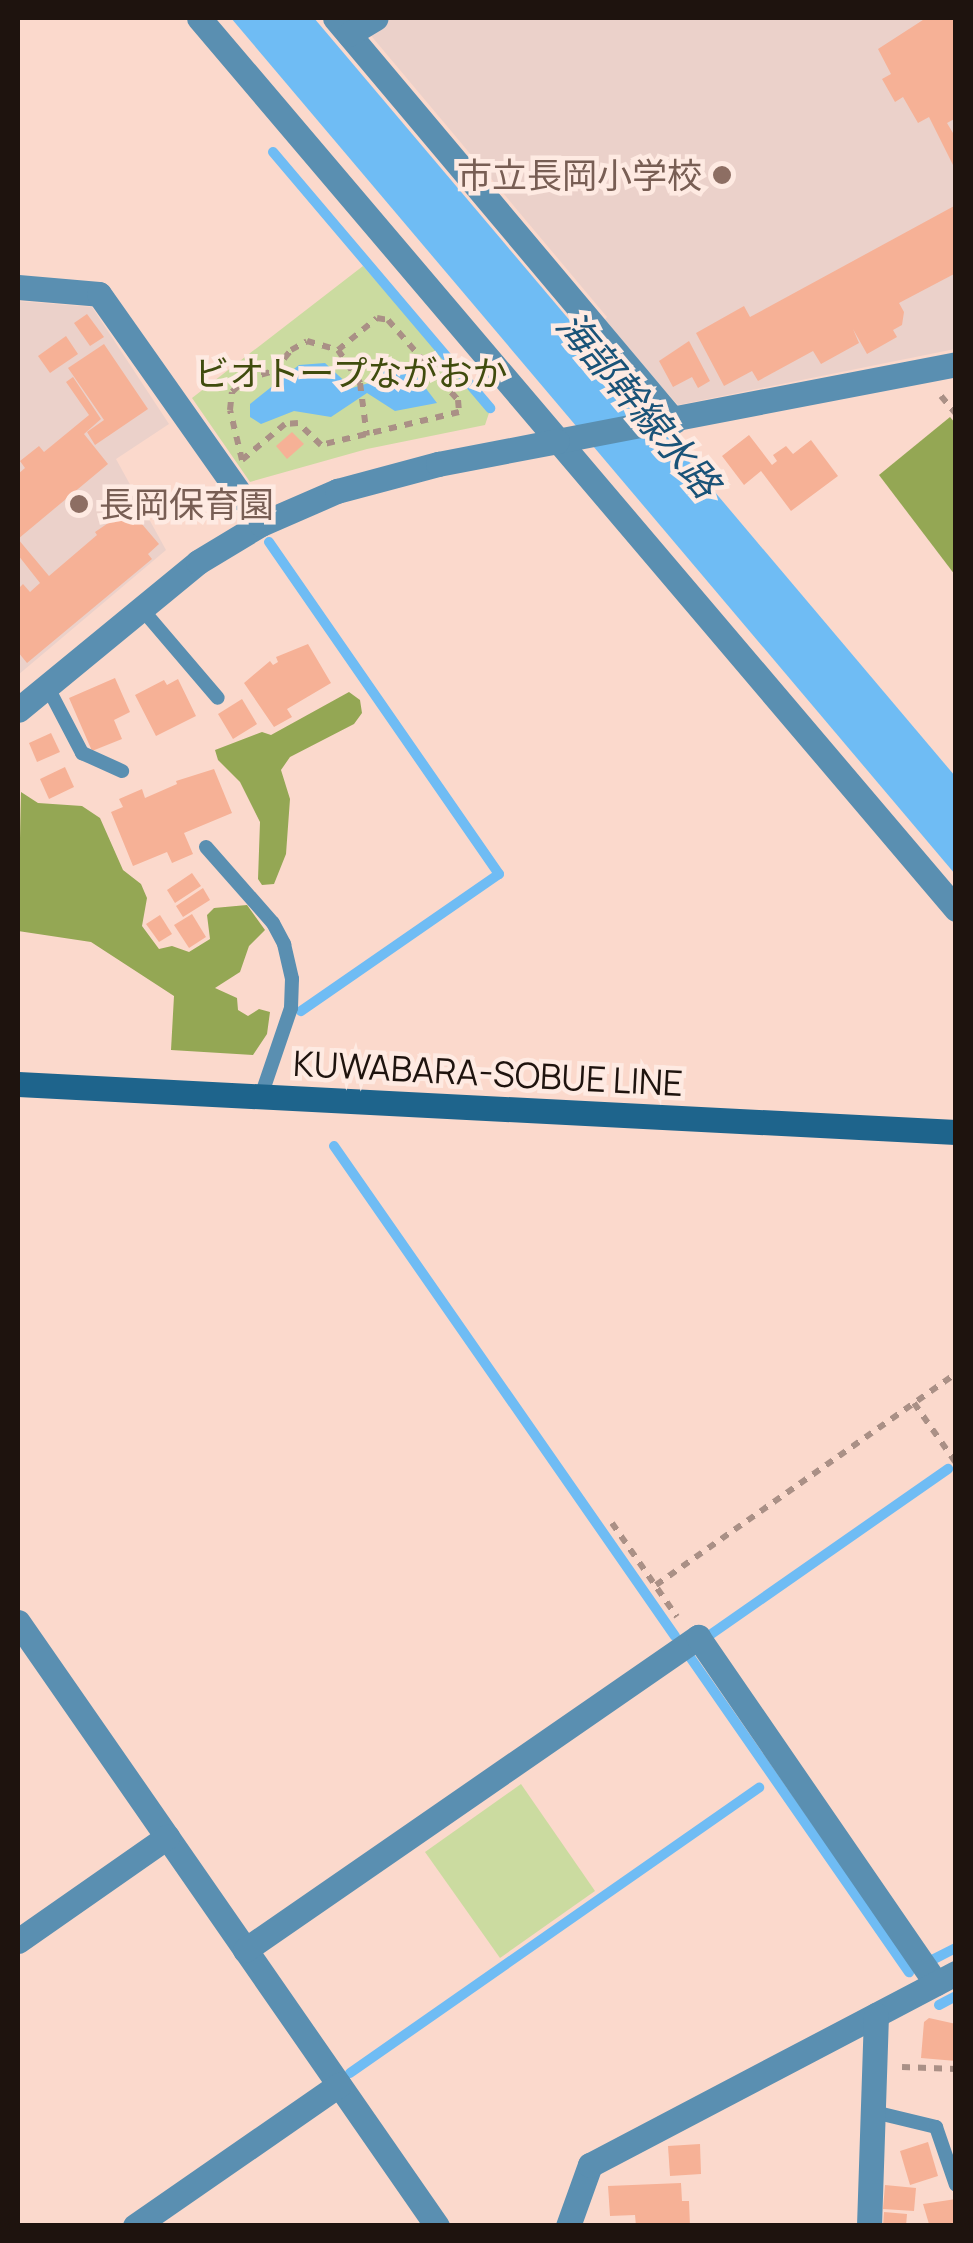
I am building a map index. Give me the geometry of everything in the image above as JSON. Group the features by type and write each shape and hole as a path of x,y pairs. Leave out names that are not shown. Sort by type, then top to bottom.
{"main road":[{"name":"KUWABARA-SOBUE LINE","path":"18,1084 956,1132"}],"street":[{"path":"198,18 568,439 956,910"},
{"path":"376,18 342,26 669,421"},
{"path":"18,287 99,294 260,524"},
{"path":"18,710 198,562 260,524 337,491 438,464 956,364"},
{"path":"18,1622 437,2226"},
{"path":"246,1950 698,1637 946,1978 590,2165 568,2226"},
{"path":"18,1941 167,1836"},
{"path":"869,2226 876,2015"},
{"path":"135,2226 339,2084"}],"lane":[{"path":"141,608 218,698"},
{"path":"47,686 82,753 122,771"},
{"path":"206,847 272,922 288,962 291,1008 261,1096"},
{"path":"874,2112 936,2126 956,2185"}],"path":[{"path":"338,350 377,318 388,320 458,400 458,412 367,436 321,445 298,423 285,424 242,460 230,410 232,392 246,379 274,370 291,350 306,341 338,350 360,383 367,436"},
{"path":"656,1586 956,1374"},
{"path":"914,1403 956,1463"},
{"path":"612,1524 694,1640"},
{"path":"875,2066 956,2070"}],"shaded area":[{"name":"市立長岡小学校","path":"391,18 955,18 955,349 678,405 603,322 607,317 368,32"},
{"name":"長岡保育園","path":"18,301 92,307 169,424 116,459 166,550 18,675"}],"green space":[{"name":"ビオトープながおか","path":"363,266 490,410 485,425 367,449 250,482 192,398"},
{"path":"950,417 956,424 955,575 879,475"},
{"path":"349,692 360,700 362,713 354,724 290,757 281,770 290,799 286,854 274,884 262,885 258,879 260,822 240,782 218,760 215,750 262,732 271,735"},
{"path":"21,792 38,803 82,806 100,818 123,870 141,884 147,898 142,926 159,949 172,946 189,952 210,939 207,915 214,908 247,905 265,930 249,946 240,972 215,988 237,998 238,1010 248,1016 259,1009 270,1012 267,1034 253,1055 171,1050 174,996 91,942 18,931"},
{"path":"521,1784 595,1891 500,1958 425,1852"}],"water":[{"name":"海部幹線水路","path":"231,18 314,18 955,776 955,874"},
{"path":"392,359 408,365 437,403 395,411 367,393 331,417 294,411 261,424 250,417 250,404 299,365 325,363 352,388 369,383"}],"building":[{"path":"926,18 956,18 956,118 947,123 956,138 956,171 929,117 918,123 903,97 895,102 882,79 891,74 878,49"},
{"path":"956,205 956,273 899,303 904,312 902,325 893,330 897,337 867,354 853,329 859,343 821,364 813,351 758,381 752,371 724,386 696,333 744,306 750,317"},
{"path":"87,314 104,337 90,346 74,323"},
{"path":"66,336 78,354 50,373 38,356"},
{"path":"689,341 710,381 698,388 692,377 673,387 659,361"},
{"path":"104,344 148,409 95,445 87,432 104,420 68,368"},
{"path":"73,377 101,419 84,434 108,464 18,539 18,474 25,468 20,461 39,446 44,452 89,415 66,382"},
{"path":"292,432 304,444 287,459 276,446"},
{"path":"749,435 772,465 777,461 773,455 786,446 793,454 811,440 838,476 791,511 761,471 744,485 722,456"},
{"path":"129,509 159,544 148,554 152,559 27,663 18,652 18,589 23,584 30,592 40,583 18,555 18,539 49,576 97,535 95,532"},
{"path":"308,644 331,683 287,709 292,717 274,727 244,683 270,661 273,665 278,662 276,657"},
{"path":"115,678 130,712 114,720 122,739 92,751 69,698"},
{"path":"178,679 196,716 156,736 135,695 164,680 167,685"},
{"path":"242,699 257,724 233,739 218,714"},
{"path":"51,733 60,752 37,762 29,743"},
{"path":"65,767 74,787 49,799 40,779"},
{"path":"214,769 232,813 184,833 193,854 172,863 167,852 133,866 111,812 123,807 119,799 142,789 145,798 177,784 176,781"},
{"path":"192,873 201,886 175,903 167,890"},
{"path":"203,888 210,900 183,917 176,906"},
{"path":"192,914 206,937 189,948 174,925"},
{"path":"160,915 172,934 159,942 146,924"},
{"path":"929,2018 956,2024 956,2061 921,2058 924,2022"},
{"path":"928,2142 938,2176 910,2185 900,2151"},
{"path":"700,2144 701,2174 670,2176 668,2146"},
{"path":"681,2183 682,2201 689,2201 690,2226 636,2226 635,2215 610,2216 608,2186"},
{"path":"885,2185 916,2188 914,2211 883,2209"},
{"path":"956,2199 956,2226 929,2224 923,2204"},
{"path":"884,2212 907,2214 906,2226 883,2226"}],"waterway":[{"path":"273,152 490,408"},
{"path":"269,542 499,874 301,1011"},
{"path":"334,1146 675,1636"},
{"path":"707,1637 948,1469"},
{"path":"690,1657 909,1972"},
{"path":"350,2073 759,1788"},
{"path":"934,1959 956,1948"},
{"path":"939,2005 956,1996"}],"place":[{"name":"市立長岡小学校","path":"722,175"},
{"name":"長岡保育園","path":"79,504"}]}
